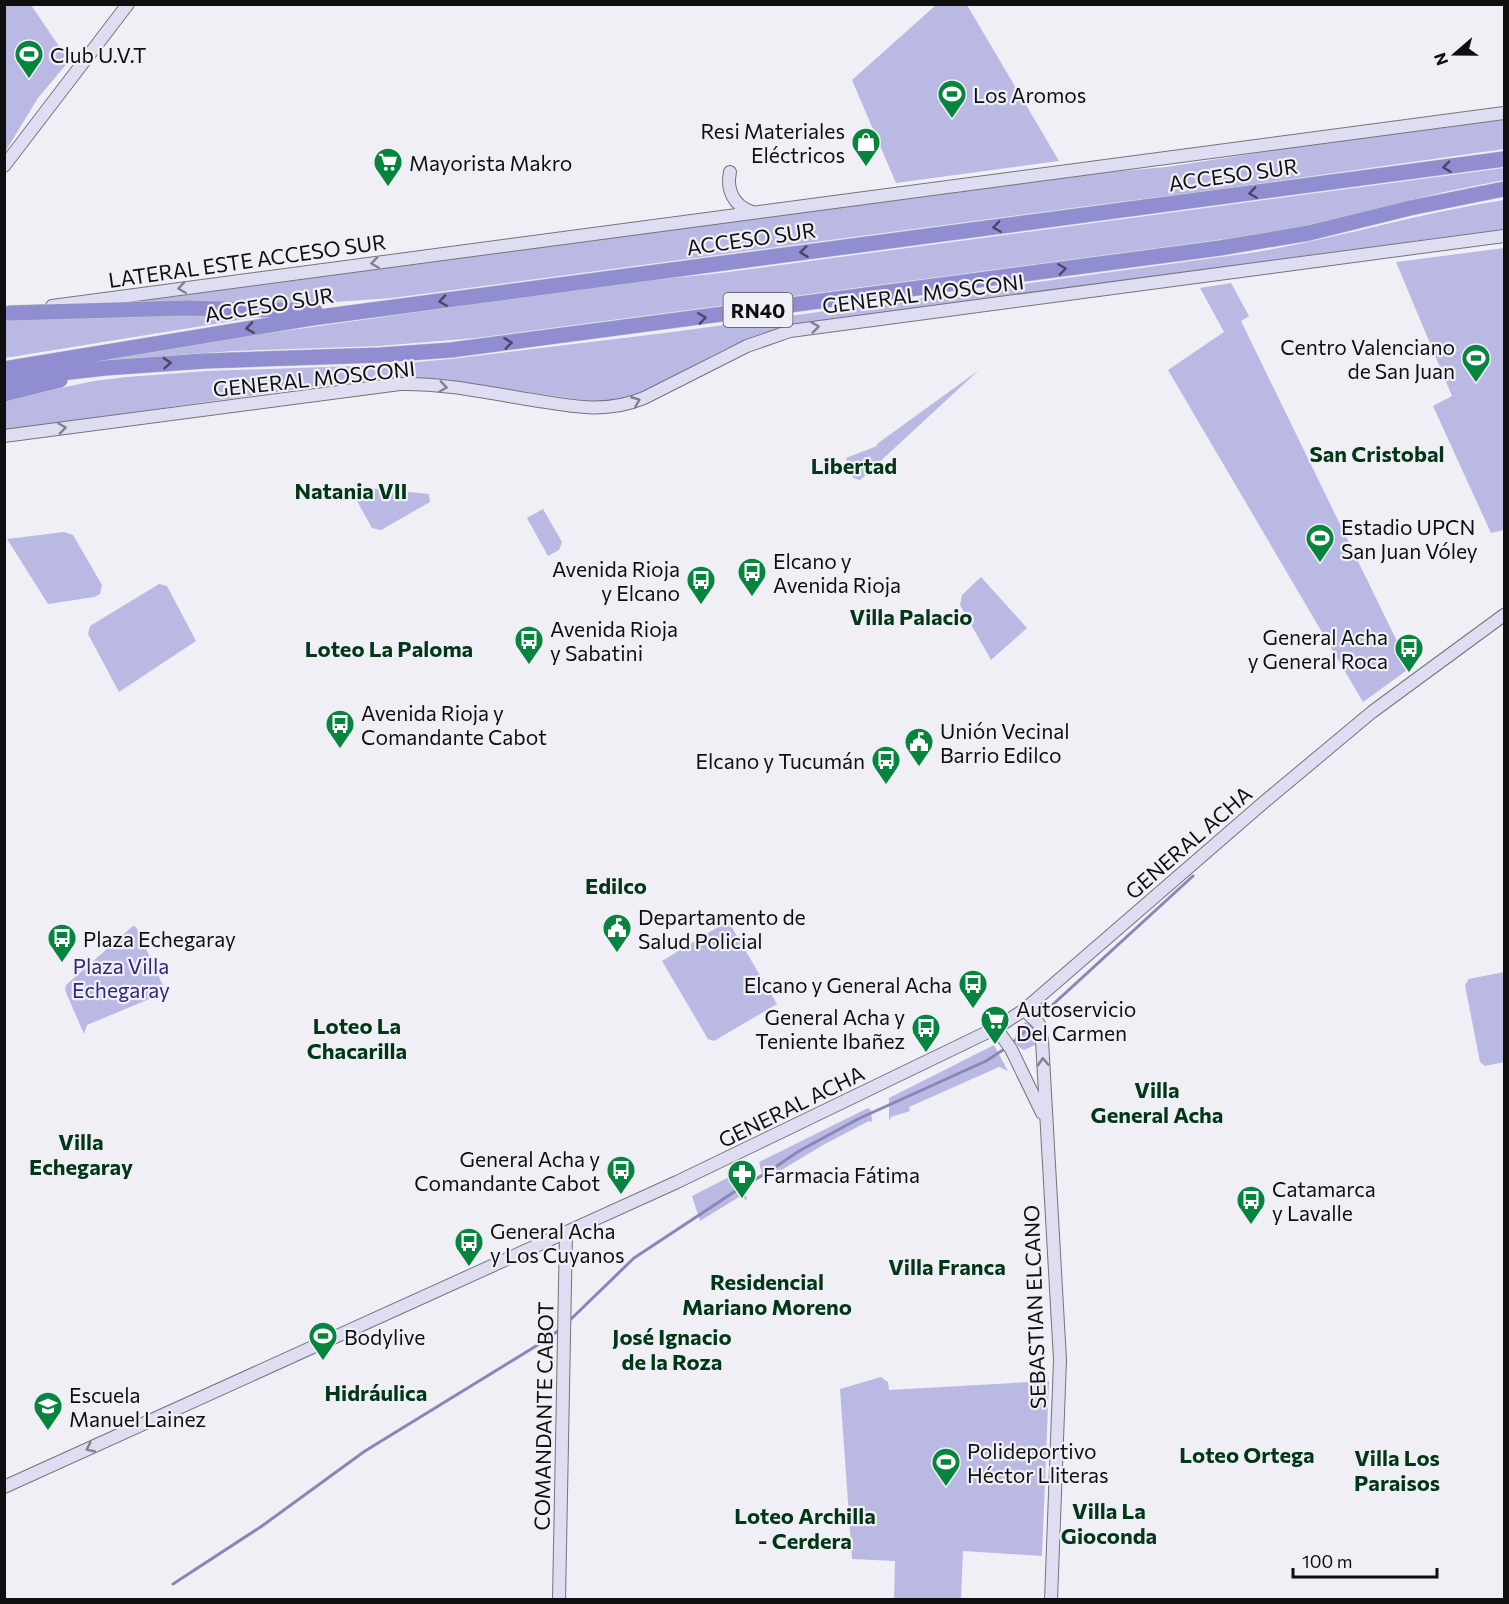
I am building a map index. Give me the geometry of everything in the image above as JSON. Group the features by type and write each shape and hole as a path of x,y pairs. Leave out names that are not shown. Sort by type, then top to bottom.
{"highway":[{"name":"ACCESO SUR","path":"4,369 372,310 1504,159"},
{"name":"RN40","path":"4,379 129,366 232,359 414,353 548,339 1220,248 1289,237 1410,208 1504,189"},
{"path":"7,313 186,308 372,310"},
{"path":"4,393 129,366"}],"street":[{"path":"4,166 129,4"},
{"path":"730,172 729,189 734,200 742,208 753,212 1504,112"},
{"name":"LATERAL ESTE ACCESO SUR","path":"7,313 753,212"},
{"name":"GENERAL MOSCONI","path":"4,436 400,384 438,387 584,408 611,408 644,398 747,346 790,331 1504,236"},
{"name":"GENERAL ACHA","path":"4,1487 743,1151 996,1028 1024,1010 1263,802 1366,717 1504,615"},
{"name":"SEBASTIAN ELCANO","path":"1024,1010 1040,1025 1060,1360 1051,1599"},
{"name":"SEBASTIAN ELCANO","path":"996,1028 1011,1049 1046,1120"},
{"name":"COMANDANTE CABOT","path":"559,1599 566,1232"}],"green space":[{"name":"Club U.V.T","path":"5,4 31,5 69,61 38,98 5,152"},
{"name":"Los Aromos","path":"936,5 967,5 1059,161 896,183 852,80"},
{"path":"1504,120 1504,149 1199,192 392,298 292,305 127,303 1089,174 1166,167 1296,147"},
{"path":"1504,168 1504,180 1444,192 1297,229 476,338 379,346 233,351 98,361 185,345 631,282 713,274"},
{"path":"1504,200 1504,229 791,325 742,341 654,387 606,401 589,401 444,380 401,377 335,384 5,430 4,400 94,381 207,371 383,365 673,332 1250,253"},
{"name":"Centro Valenciano de San Juan","path":"1504,248 1504,530 1491,533 1433,406 1452,396 1396,262"},
{"name":"Estadio UPCN San Juan Vóley","path":"1231,283 1249,316 1241,321 1410,668 1363,702 1168,370 1224,332 1200,288"},
{"path":"93,313 264,316 5,358 4,319"},
{"path":"979,370 860,480 853,478 846,458 877,446"},
{"path":"358,487 429,494 430,502 381,530 372,528 353,494"},
{"path":"543,509 562,542 559,550 548,556 527,518"},
{"path":"64,532 73,535 102,585 100,594 94,597 48,604 7,539"},
{"path":"981,577 1027,628 991,660 960,605 962,595"},
{"path":"159,584 167,586 196,641 119,692 88,634 90,626"},
{"path":"728,921 777,1004 714,1041 708,1039 662,961"},
{"name":"Plaza Villa Echegaray","path":"133,926 136,927 166,992 87,1025 84,1034 65,990 66,985"},
{"path":"1504,972 1504,1062 1485,1066 1480,1062 1465,985 1469,979"},
{"path":"1025,1022 1033,1028 1035,1045 1024,1050 1016,1044 1015,1036"},
{"path":"994,1045 1008,1071 999,1067 909,1107 910,1111 891,1117 889,1121 889,1098"},
{"path":"868,1108 871,1110 872,1122 869,1121 823,1145 768,1178 765,1186 759,1162"},
{"path":"735,1174 744,1185 747,1200 739,1197 700,1221 692,1196"},
{"name":"Polideportivo Héctor Lliteras","path":"881,1377 888,1382 889,1390 1049,1381 1042,1556 963,1551 961,1600 894,1599 895,1561 852,1559 840,1389"}],"waterway":[{"path":"1037,1019 1193,876"},
{"path":"1011,1044 1033,1024"},
{"path":"569,1321 634,1258 799,1151 858,1119 986,1061 1006,1048"},
{"path":"173,1584 262,1526 365,1451 560,1329"}],"place":[{"name":"Club U.V.T","path":"29,80"},
{"name":"Los Aromos","path":"952,120"},
{"name":"Resi Materiales Eléctricos","path":"866,168"},
{"name":"Mayorista Makro","path":"388,188"},
{"name":"Centro Valenciano de San Juan","path":"1476,384"},
{"name":"Estadio UPCN San Juan Vóley","path":"1320,564"},
{"name":"Elcano y Avenida Rioja","path":"752,598"},
{"name":"Avenida Rioja y Elcano","path":"701,606"},
{"name":"Avenida Rioja y Sabatini","path":"529,666"},
{"name":"General Acha y General Roca","path":"1409,674"},
{"name":"Avenida Rioja y Comandante Cabot","path":"340,750"},
{"name":"Unión Vecinal Barrio Edilco","path":"919,768"},
{"name":"Elcano y Tucumán","path":"886,786"},
{"name":"Departamento de Salud Policial","path":"617,954"},
{"name":"Plaza Echegaray","path":"62,964"},
{"name":"Elcano y General Acha","path":"973,1010"},
{"name":"Autoservicio Del Carmen","path":"995,1046"},
{"name":"General Acha y Teniente Ibañez","path":"926,1054"},
{"name":"General Acha y Comandante Cabot","path":"621,1196"},
{"name":"Farmacia Fátima","path":"742,1200"},
{"name":"Catamarca y Lavalle","path":"1251,1226"},
{"name":"General Acha y Los Cuyanos","path":"469,1268"},
{"name":"Bodylive","path":"323,1362"},
{"name":"Escuela Manuel Lainez","path":"48,1432"},
{"name":"Polideportivo Héctor Lliteras","path":"946,1488"}],"district":[{"name":"San Cristobal","path":"1377,453"},
{"name":"Libertad","path":"854,465"},
{"name":"Natania VII","path":"351,490"},
{"name":"Villa Palacio","path":"911,616"},
{"name":"Loteo La Paloma","path":"389,648"},
{"name":"Edilco","path":"616,885"},
{"name":"Loteo La Chacarilla","path":"357,1038"},
{"name":"Villa General Acha","path":"1157,1102"},
{"name":"Villa Echegaray","path":"81,1154"},
{"name":"Villa Franca","path":"947,1266"},
{"name":"Residencial Mariano Moreno","path":"767,1294"},
{"name":"José Ignacio de la Roza","path":"672,1348"},
{"name":"Hidráulica","path":"376,1392"},
{"name":"Loteo Ortega","path":"1247,1454"},
{"name":"Villa Los Paraisos","path":"1397,1470"},
{"name":"Villa La Gioconda","path":"1109,1522"},
{"name":"Loteo Archilla - Cerdera","path":"805,1528"}]}
